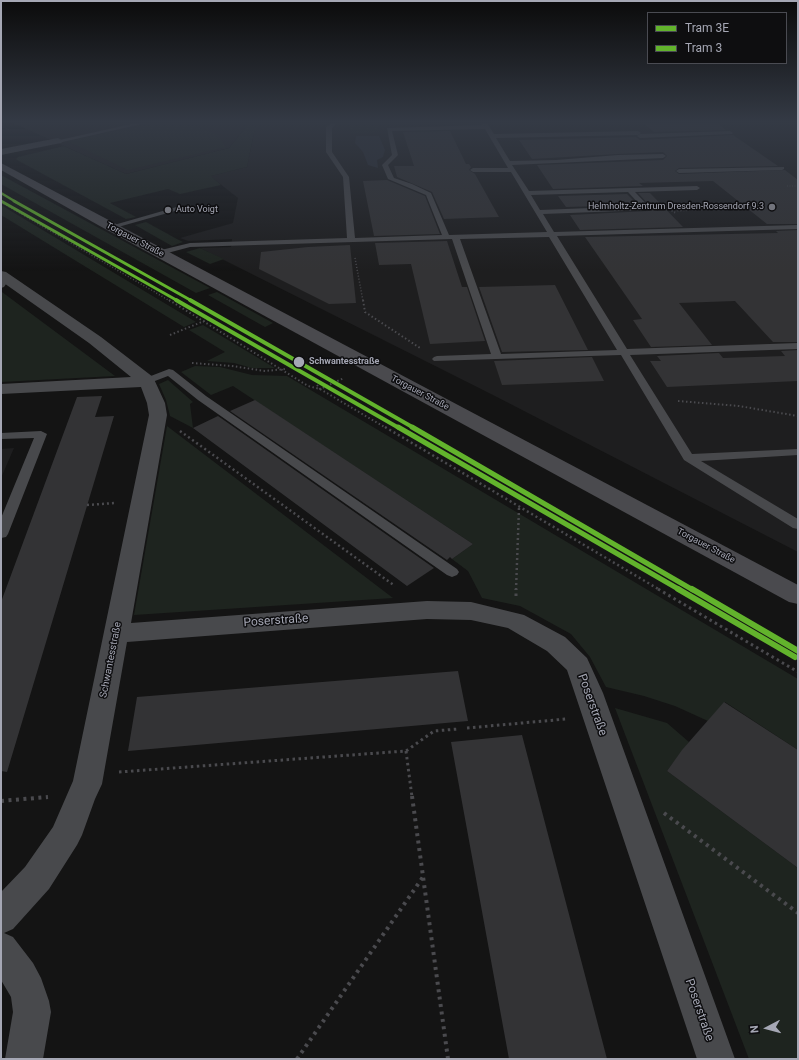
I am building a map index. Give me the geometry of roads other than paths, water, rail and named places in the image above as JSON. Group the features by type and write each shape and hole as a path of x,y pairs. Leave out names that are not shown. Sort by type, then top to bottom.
{"main road":[{"name":"Torgauer Straße","path":"13,172 111,227 798,596"}],"street":[{"name":"Schwantesstraße","path":"1,916 37,878 66,835 81,794 87,784 158,415 156,403 147,382 95,340 2,279"},
{"path":"1,389 147,382"},
{"name":"Poserstraße","path":"117,633 427,610 471,611 515,621 556,644 578,665 589,693 716,1059"},
{"path":"1,949 20,976 28,991 31,1001 32,1012 24,1059"}],"lane":[{"path":"343,172 346,177 351,240"},
{"path":"388,172 391,179 410,185 429,194 451,237 498,357"},
{"path":"514,172 688,458 798,525"},
{"path":"526,193 697,188"},
{"path":"538,212 647,208 630,190"},
{"path":"111,227 180,208"},
{"path":"160,253 190,245 798,227"},
{"path":"437,359 798,346"},
{"path":"147,382 169,372 202,398 452,572"},
{"path":"1,436 42,434 1,534"},
{"path":"688,458 798,452"}],"tram line":[{"name":"3E","path":"1,193 299,362 798,651"},
{"name":"3","path":"1,201 295,368 795,657"}],"place":[{"name":"Helmholtz-Zentrum Dresden-Rossendorf 9.3","path":"772,207"},
{"name":"Auto Voigt","path":"168,210"},
{"name":"Schwantesstraße","path":"299,362"}]}
